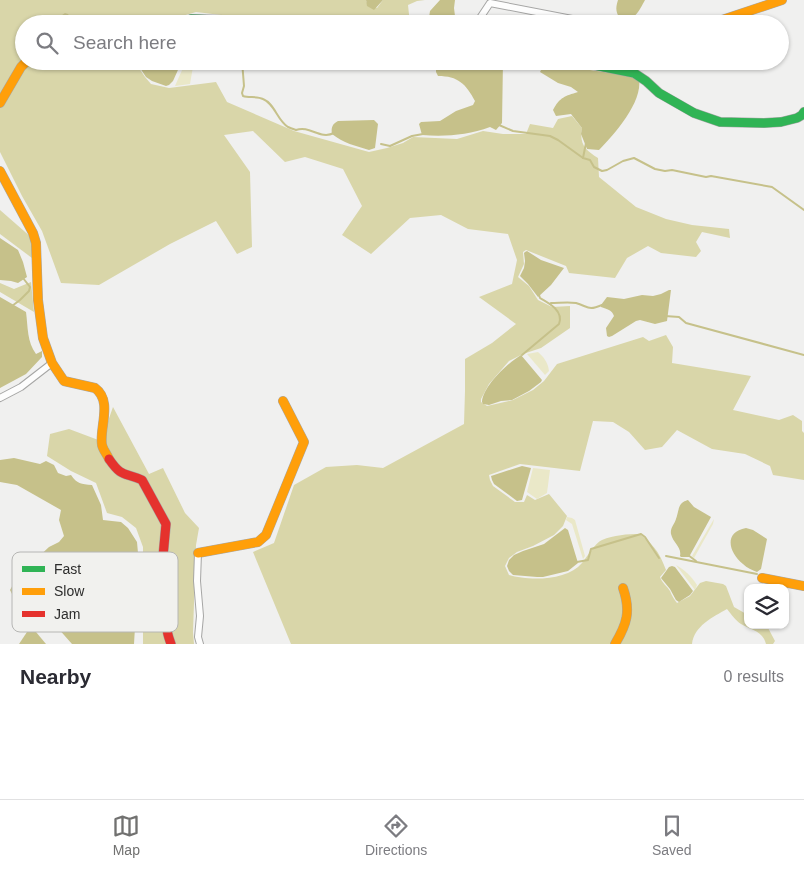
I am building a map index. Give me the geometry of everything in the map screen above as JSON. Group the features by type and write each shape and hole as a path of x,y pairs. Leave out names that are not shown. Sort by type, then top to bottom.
{"street":[{"path":"737,15 782,0"},
{"path":"482,15 490,3 552,15"},
{"path":"0,103 19,70"},
{"path":"619,70 634,73 659,93 694,113 720,122 781,122 797,118 804,112"},
{"path":"0,171 33,232 36,243 40,319 43,338 52,363 64,381 94,387 99,391 104,410 102,444 114,466 121,473 142,480 166,524 164,552"},
{"path":"0,398 21,387 52,363"},
{"path":"200,644 198,637 200,616 197,581 198,553 258,542 266,535 304,442 283,401"},
{"path":"762,578 804,586"},
{"path":"615,644 623,630 628,614 627,598 623,588"}],"shaded area":[{"path":"0,0 366,0 366,2 377,8 383,0 425,0 408,5 409,15 221,15 196,12 186,15 15,15 15,70 140,70 151,84 169,88 216,82 227,102 294,131 369,152 403,143 413,137 457,139 483,131 503,134 526,134 530,124 553,128 558,119 572,116 582,128 581,134 584,146 598,158 599,177 636,207 666,219 692,225 729,229 730,238 702,232 696,242 701,251 696,257 661,253 648,246 627,258 615,278 569,273 566,266 526,250 523,252 524,264 518,277 529,286 538,300 552,307 570,306 570,328 541,348 509,361 489,384 481,402 487,406 513,400 533,390 544,381 557,364 643,337 649,341 666,335 673,347 672,363 751,376 733,410 779,420 793,415 802,421 802,431 804,433 804,480 773,475 770,466 745,454 712,449 677,430 662,447 645,450 629,432 613,422 593,421 580,471 520,464 489,475 493,486 515,502 524,502 527,495 535,500 549,494 567,516 563,526 554,535 517,552 509,558 505,566 509,575 537,579 558,576 575,569 602,540 621,535 640,534 653,546 661,558 666,570 660,577 677,603 690,596 700,583 706,581 723,584 726,586 734,607 744,613 744,626 739,623 727,609 700,627 692,644 291,644 253,552 274,543 294,485 326,467 357,465 383,468 464,424 465,359 492,343 516,324 479,297 512,284 517,260 508,234 468,229 441,215 410,218 371,254 342,235 362,206 343,169 305,157 285,162 253,131 224,135 250,172 252,247 237,254 216,221 170,244 99,285 61,283 42,231 0,152"},
{"path":"366,0 383,0 374,10 367,6"},
{"path":"440,0 455,0 455,15 429,15 430,11"},
{"path":"618,0 645,0 635,15 618,15 616,6"},
{"path":"141,70 178,70 173,81 166,86 146,77"},
{"path":"182,70 192,70 190,84 175,86"},
{"path":"436,70 503,70 502,123 496,130 490,127 456,135 422,135 419,124 421,122 440,121 456,111 473,105 475,101 461,82 445,76 438,76"},
{"path":"541,70 590,70 616,72 639,79 637,98 626,118 599,150 587,149 581,134 582,128 571,114 556,116 553,110 558,102 566,96 578,92 540,72"},
{"path":"374,120 378,124 375,148 369,150 354,146 332,134 332,126 338,121"},
{"path":"0,210 32,238 32,258 0,234"},
{"path":"0,238 18,250 23,262 27,277 18,283 0,280"},
{"path":"527,251 541,260 564,268 551,285 538,297 520,276 524,268 524,253"},
{"path":"31,282 34,312 0,292 0,283 14,289"},
{"path":"671,290 667,321 655,324 640,320 636,321 612,336 607,336 606,328 614,316 611,311 601,307 607,297 624,299 642,295 653,296"},
{"path":"0,297 26,312 31,344 36,354 42,351 42,357 26,374 0,388"},
{"path":"538,352 548,365 549,371 545,375 527,354"},
{"path":"521,355 542,380 541,382 512,400 489,405 483,404 483,396 491,382 503,369"},
{"path":"113,407 149,474 163,468 185,513 199,528 196,545 194,644 143,644 143,632 178,632 178,552 143,552 136,528 122,517 107,513 96,483 71,471 47,456 50,434 69,429 101,441"},
{"path":"14,458 40,464 46,461 54,465 58,473 66,476 71,475 80,483 92,485 101,505 103,520 121,522 128,528 137,542 138,552 44,552 59,542 64,536 59,520 61,510 17,485 0,482 0,460"},
{"path":"522,466 531,468 522,500 517,501 494,484 491,476"},
{"path":"533,468 550,470 547,493 537,499 527,492"},
{"path":"688,500 694,507 711,517 689,557 681,557 679,547 672,537 671,530 681,504"},
{"path":"567,517 575,520 585,556 583,559 572,524 566,520"},
{"path":"714,519 713,524 694,558 692,556"},
{"path":"565,528 568,530 578,563 568,571 537,577 513,575 509,571 507,566 509,560 514,555 544,544"},
{"path":"746,528 767,539 761,569 757,572 743,564 732,549 731,538 739,530"},
{"path":"676,565 685,571 695,582 697,585 695,590"},
{"path":"669,567 675,567 693,591 679,602 661,578"},
{"path":"750,629 769,629 775,641 773,644 766,644 759,634"},
{"path":"27,632 36,632 46,644 19,644"},
{"path":"61,632 135,632 134,644 72,644"}],"waterway":[{"path":"243,70 243,96 261,98 267,101 284,124 290,128 296,130 306,129 324,135 334,133"},
{"path":"499,125 513,131 550,136 583,158"},
{"path":"381,144 390,146 412,136 423,134"},
{"path":"586,143 583,158 590,160 594,167 602,171 634,158 655,169 672,170 772,187 804,210"},
{"path":"12,306 29,291 30,287 23,278"},
{"path":"522,355 559,324 558,311 540,298 539,295"},
{"path":"550,304 576,303 591,308 602,305"},
{"path":"665,316 679,317 686,323 804,355"},
{"path":"577,562 588,560 591,549 641,534 659,558"},
{"path":"688,555 696,561"},
{"path":"666,556 757,574"}],"traffic: fast":[{"path":"619,70 634,73 659,93 694,113 720,122 781,122 797,118 804,112"}],"traffic: slow":[{"path":"737,15 782,0"},
{"path":"0,103 19,70"},
{"path":"0,171 33,233 36,243 38,300 43,338 52,363 64,381 95,388 100,393 104,407 102,445 109,459"},
{"path":"198,553 258,542 266,535 304,442 283,401"},
{"path":"762,578 804,586"},
{"path":"615,644 625,624 627,611 623,588"}],"traffic: jam":[{"path":"109,459 120,472 142,480 166,524 163,552"},
{"path":"168,632 171,644"}]}
